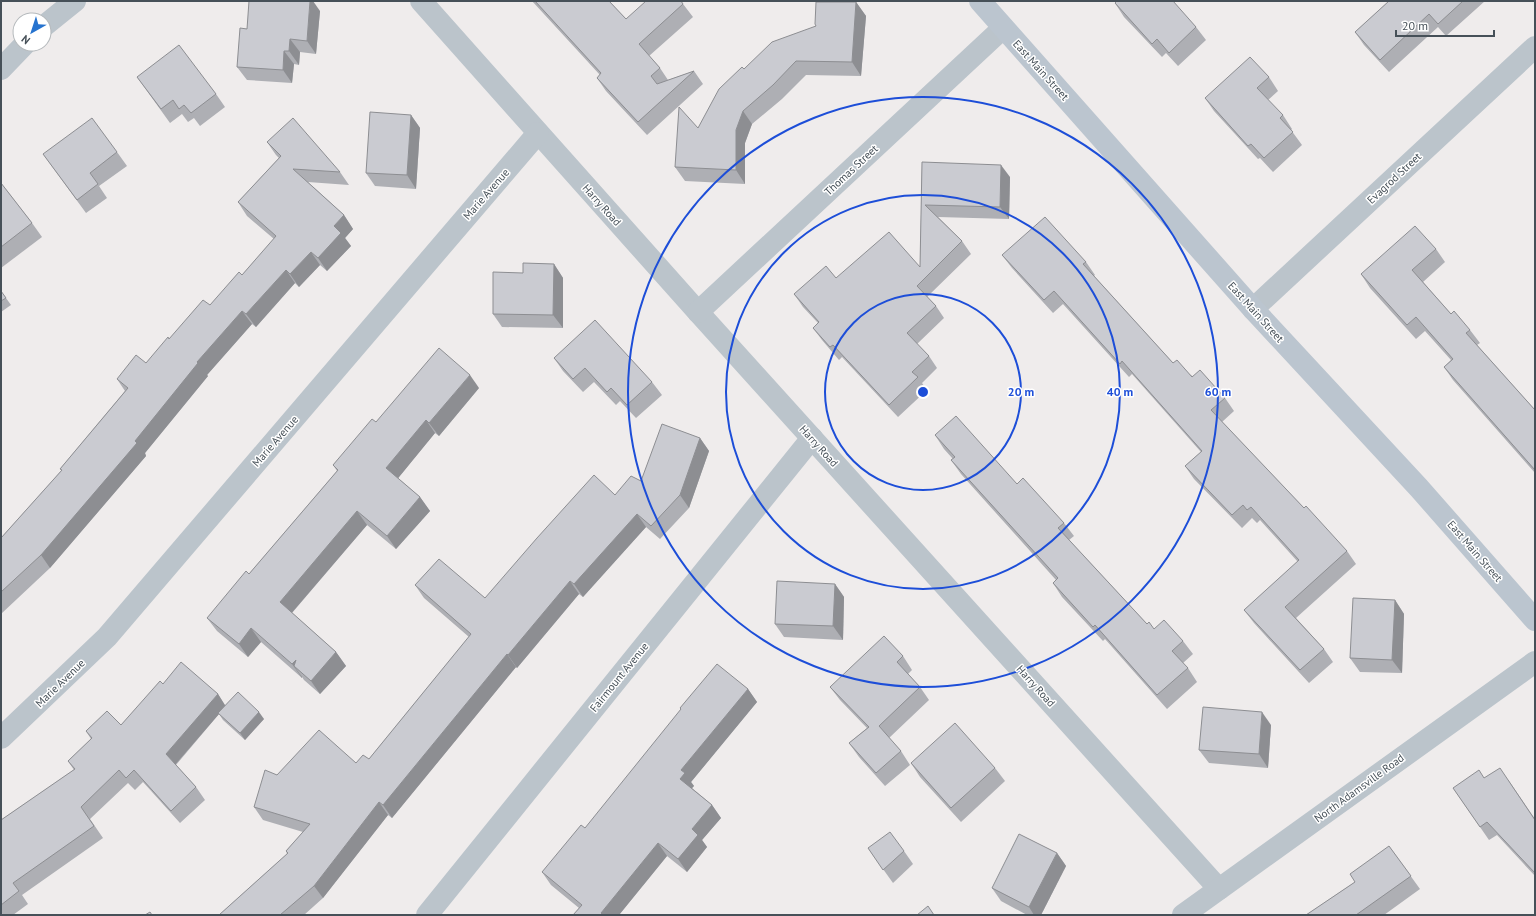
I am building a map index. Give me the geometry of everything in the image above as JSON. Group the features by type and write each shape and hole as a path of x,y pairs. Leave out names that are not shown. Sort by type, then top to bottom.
{"street":[{"path":"52,20 75,1"},
{"name":"Harry Road","path":"421,1 698,312 1219,889"},
{"name":"East Main Street","path":"980,1 1252,309 1419,488 1535,620"},
{"name":"Thomas Street","path":"698,312 1003,28"},
{"name":"Evagrod Street","path":"1252,309 1535,47"},
{"path":"1,69 17,52"},
{"name":"Marie Avenue","path":"1,738 107,637 538,133"},
{"name":"Fairmount Avenue","path":"427,915 812,438"},
{"name":"North Adamsville Road","path":"1183,915 1535,662"}],"building":[{"path":"249,1 310,1 307,41 290,39 289,51 284,51 283,70 237,67 240,28 247,29"},
{"path":"535,1 609,1 626,19 646,1 681,1 683,4 639,44 660,68 651,76 657,84 694,71 638,122 597,78 601,73"},
{"path":"1117,1 1173,1 1196,27 1169,53 1157,39 1152,44 1115,3"},
{"path":"1389,1 1463,1 1438,24 1429,14 1380,60 1355,32"},
{"path":"816,2 856,2 852,62 796,61 773,85 743,111 736,130 736,170 675,167 679,107 698,128 719,89 742,67 744,69 772,42 816,26"},
{"path":"179,45 216,94 191,113 184,105 179,109 173,100 161,109 137,77"},
{"path":"1250,57 1269,77 1257,88 1283,115 1280,118 1293,132 1264,158 1251,144 1248,146 1205,98"},
{"path":"370,112 411,115 407,175 366,173"},
{"path":"92,118 117,152 90,173 98,184 77,200 43,154"},
{"path":"293,118 340,172 293,169 344,215 334,226 341,233 318,258 311,252 290,274 286,270 246,314 242,311 197,362 198,363 135,441 137,443 41,555 1,592 1,538 62,470 60,469 128,388 117,379 136,355 146,363 203,300 210,305 239,272 242,275 276,236 238,202 281,156 267,142"},
{"path":"922,162 1001,165 1000,207 925,205 962,241 917,286 936,306 907,333 929,356 912,372 918,377 889,405 833,345 830,347 813,328 819,322 794,294 826,266 836,278 889,232 920,267"},
{"path":"1,183 32,223 1,247"},
{"path":"1045,217 1086,262 1083,264 1173,363 1177,360 1192,377 1200,370 1225,398 1211,410 1304,508 1306,506 1347,551 1285,607 1324,649 1300,670 1244,610 1299,560 1251,507 1247,510 1243,505 1232,515 1185,466 1202,451 1122,361 1120,364 1054,291 1044,300 1002,255"},
{"path":"1415,226 1436,249 1412,270 1451,314 1454,311 1470,330 1466,333 1535,410 1535,470 1444,367 1453,359 1416,317 1407,325 1361,274"},
{"path":"523,263 554,264 553,315 493,314 493,272 523,273"},
{"path":"1,291 6,298 1,301"},
{"path":"595,320 652,382 627,405 611,388 607,392 585,368 573,379 554,358"},
{"path":"439,348 470,375 429,423 426,420 386,468 420,497 387,536 357,511 280,602 336,652 311,681 294,666 296,660 292,664 251,628 239,644 207,618 246,571 249,574 338,470 333,465 372,419 376,422"},
{"path":"956,416 1017,484 1023,478 1064,523 1058,528 1147,624 1149,622 1154,629 1164,620 1183,641 1172,651 1188,668 1157,695 1095,625 1093,627 1053,583 1058,578 951,460 955,457 935,435"},
{"path":"662,424 700,438 680,495 651,526 637,514 574,584 570,581 508,655 507,654 383,805 379,802 314,886 280,915 219,915 288,853 286,851 310,824 254,807 265,770 277,775 319,730 356,763 363,755 369,759 471,634 415,585 439,559 485,598 594,475 615,495 631,476 641,481"},
{"path":"777,581 835,584 833,626 775,624"},
{"path":"1353,598 1395,600 1392,660 1350,658"},
{"path":"884,636 903,656 897,662 920,687 879,726 901,751 876,773 849,743 869,727 830,687"},
{"path":"181,662 218,694 166,754 196,787 171,811 134,770 126,778 119,770 81,807 94,826 13,883 19,891 1,905 1,820 75,769 68,761 92,738 86,731 107,711 121,725 160,681 163,684"},
{"path":"717,664 748,689 681,770 685,773 680,779 712,805 692,829 698,835 678,859 658,843 601,913 603,915 573,915 582,905 542,872 581,825 585,828 681,709 680,708"},
{"path":"238,692 259,712 240,733 218,713"},
{"path":"1203,707 1262,712 1259,754 1199,750"},
{"path":"955,723 995,768 951,808 911,763"},
{"path":"1500,768 1535,820 1535,873 1487,822 1480,827 1453,788 1479,770 1484,778"},
{"path":"890,832 904,851 883,870 868,848"},
{"path":"1019,834 1057,853 1029,907 992,888"},
{"path":"1389,846 1411,876 1356,915 1306,915 1355,882 1350,874"},
{"path":"928,906 934,915 917,915"},
{"path":"150,912 152,915 145,915"}]}
